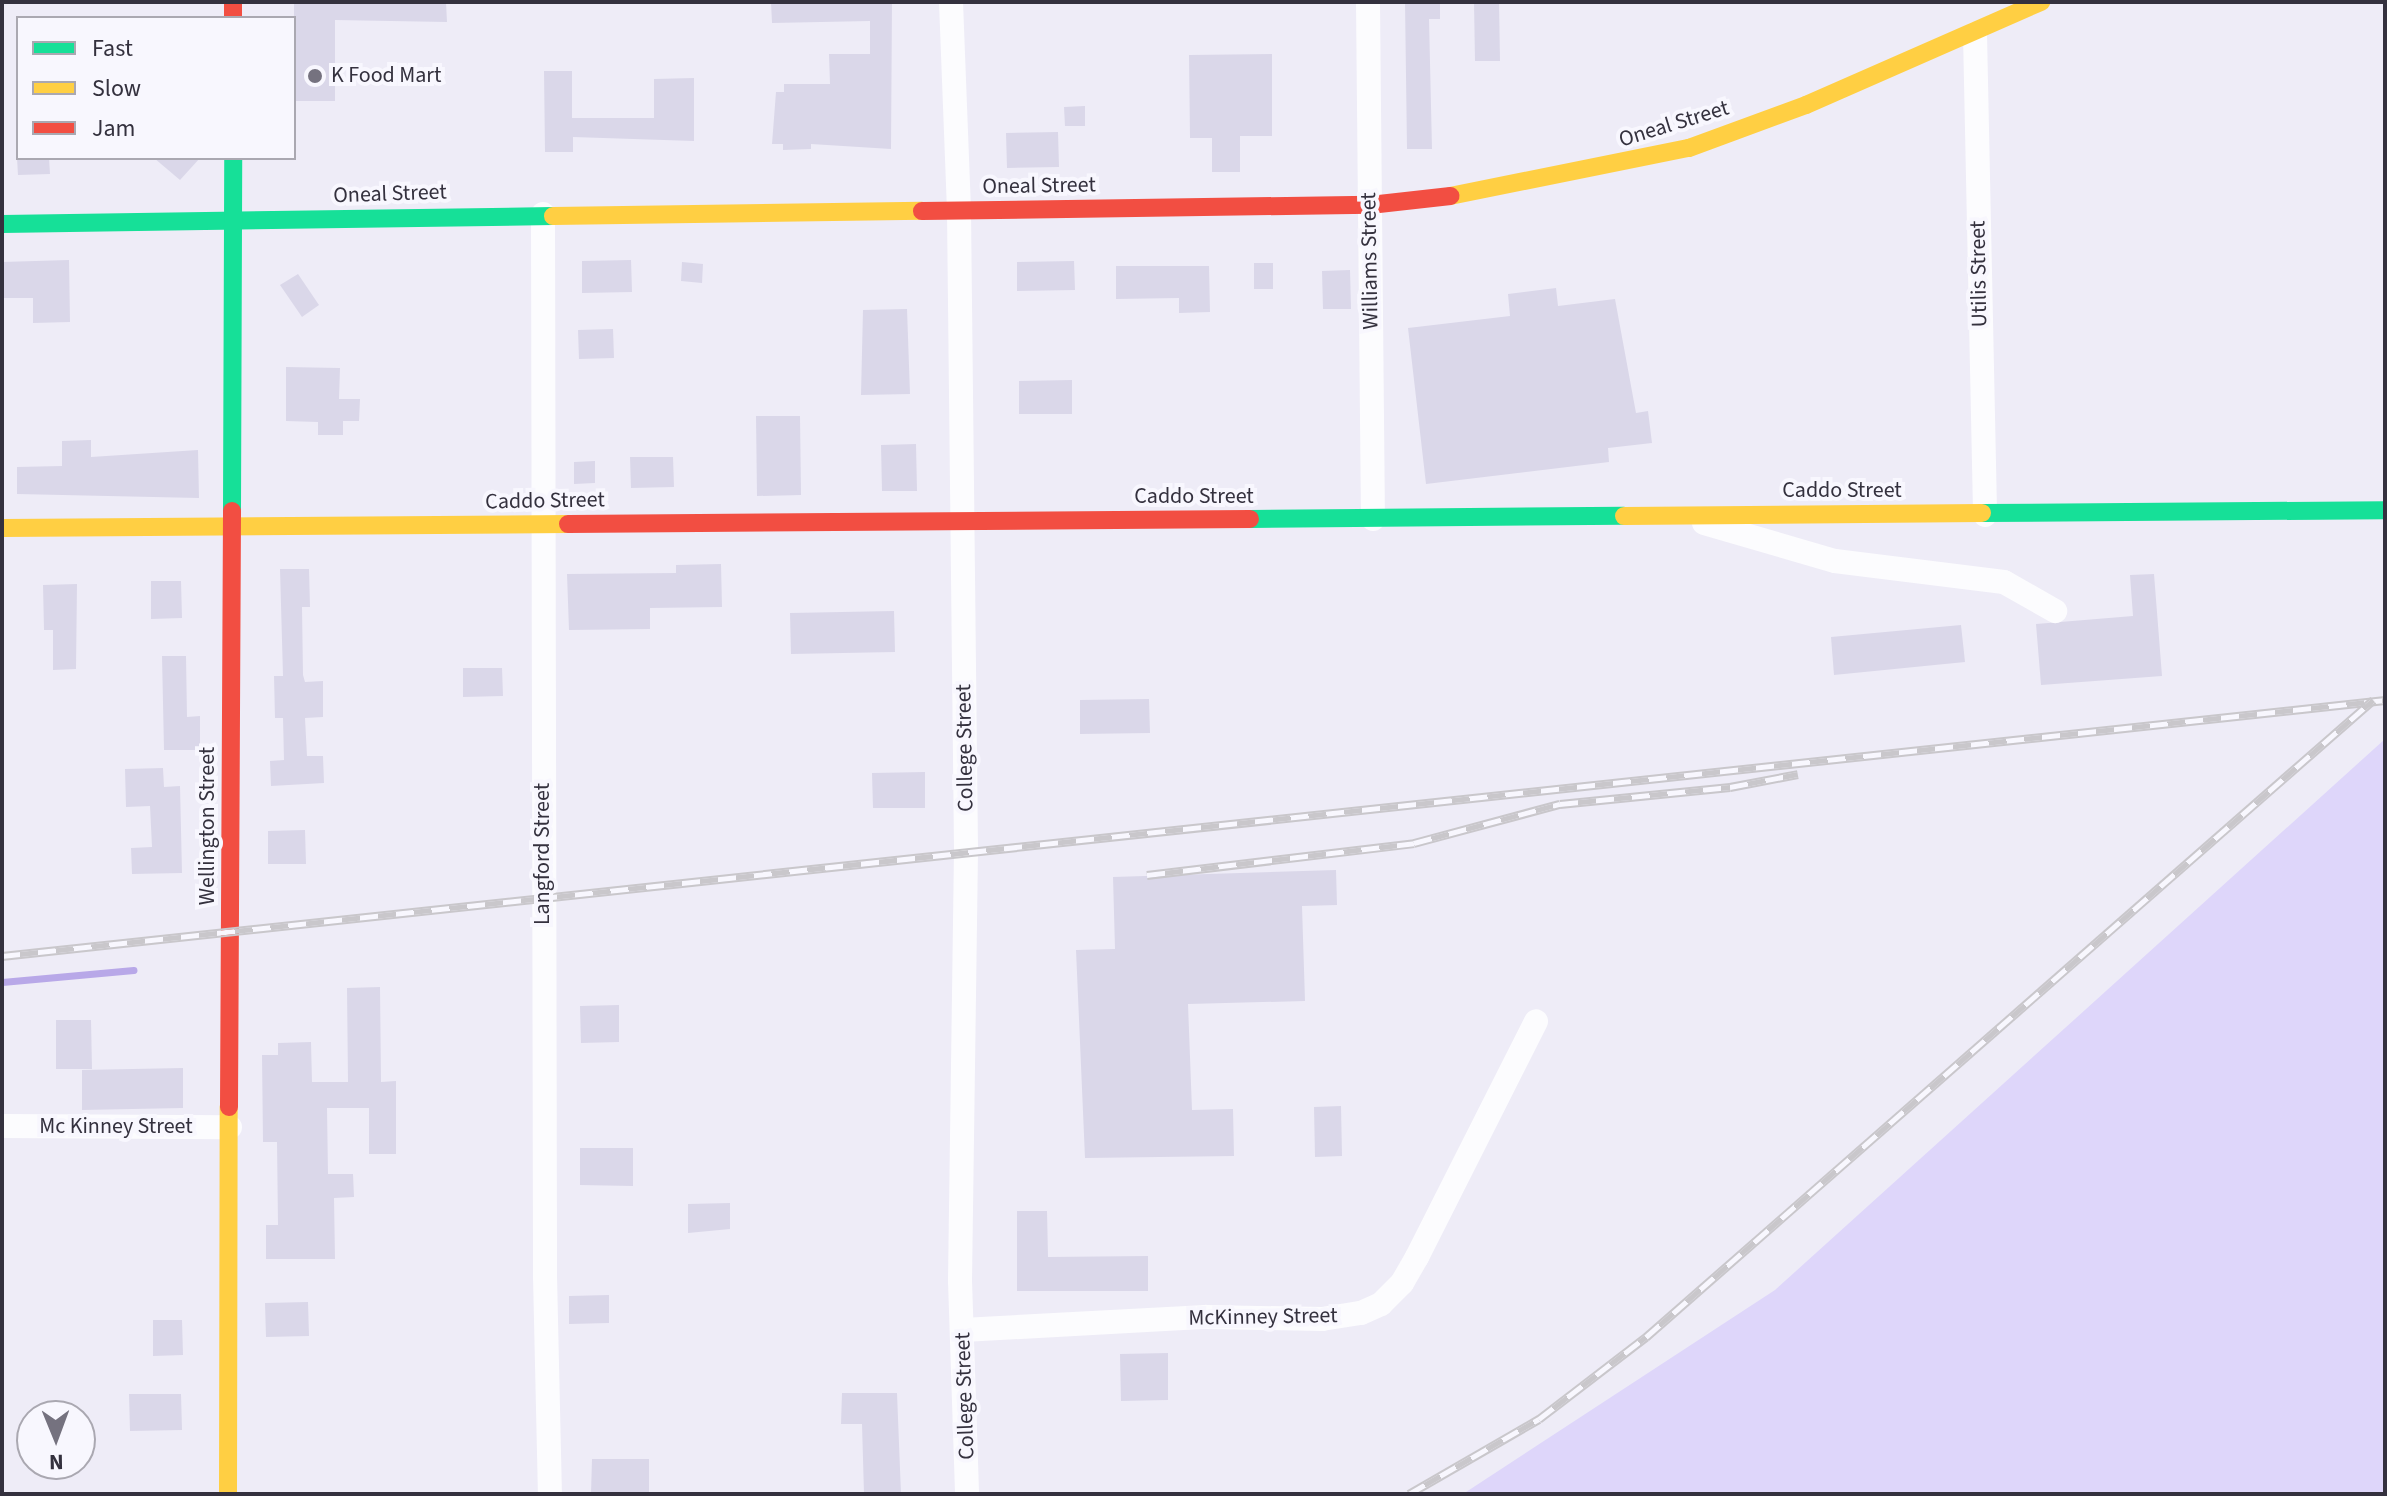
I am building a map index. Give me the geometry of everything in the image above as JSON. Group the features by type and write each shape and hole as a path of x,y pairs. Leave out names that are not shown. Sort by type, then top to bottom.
{"street":[{"name":"College Street","path":"951,2 959,212 963,1330 967,1494"},
{"name":"Williams Street","path":"1368,2 1373,519"},
{"name":"Oneal Street","path":"2,224 543,214 959,212 1370,205 1536,183 1689,148 1975,34 2041,2"},
{"name":"Utilis Street","path":"1975,34 1985,515"},
{"name":"Wellington Street","path":"228,1494 233,160"},
{"name":"Langford Street","path":"543,214 550,1494"},
{"name":"Caddo Street","path":"2,528 2385,510"},
{"path":"1679,516 1835,561 2004,582 2055,611"},
{"name":"McKinney Street","path":"963,1330 1206,1317 1322,1319 1361,1313 1381,1304 1402,1283 1417,1257 1536,1021"},
{"name":"Mc Kinney Street","path":"2,1126 230,1127"}],"shaded area":[{"path":"2385,739 2385,1494 1463,1494 1775,1290"}],"building":[{"path":"294,2 446,2 447,22 335,20 335,101 296,101"},
{"path":"771,2 892,2 891,149 811,144 811,149 783,150 783,144 772,144 776,92 784,92 784,84 830,84 829,54 870,54 870,21 772,23"},
{"path":"1405,2 1440,2 1440,19 1429,19 1432,149 1407,149"},
{"path":"1474,2 1499,2 1500,61 1475,61"},
{"path":"1272,54 1272,136 1240,136 1240,172 1212,172 1212,138 1190,138 1189,55"},
{"path":"544,71 572,71 572,118 654,118 654,79 694,78 694,141 573,137 573,152 545,152"},
{"path":"1085,106 1085,126 1065,126 1064,107"},
{"path":"1058,132 1059,167 1007,168 1006,133"},
{"path":"17,160 49,160 50,174 18,175"},
{"path":"156,160 198,160 180,180"},
{"path":"69,260 70,322 33,323 33,298 2,298 2,262"},
{"path":"631,260 632,292 582,293 582,261"},
{"path":"1074,261 1075,290 1017,291 1017,262"},
{"path":"682,262 703,264 702,283 681,281"},
{"path":"1254,263 1273,263 1273,289 1254,289"},
{"path":"1116,266 1209,266 1210,312 1179,313 1179,298 1116,299"},
{"path":"1350,270 1351,309 1323,309 1322,271"},
{"path":"298,274 319,305 302,317 280,285"},
{"path":"1556,288 1558,306 1615,299 1636,413 1648,411 1652,443 1608,448 1609,462 1426,484 1408,328 1510,316 1508,294"},
{"path":"907,309 910,394 861,395 863,310"},
{"path":"613,329 614,358 579,359 578,330"},
{"path":"286,367 340,368 339,399 360,399 359,421 343,421 343,435 318,435 318,422 286,421"},
{"path":"1072,380 1072,414 1019,414 1019,381"},
{"path":"756,416 800,416 801,495 757,496"},
{"path":"91,440 91,457 198,450 199,498 17,494 17,467 62,466 62,441"},
{"path":"916,444 917,491 882,491 881,445"},
{"path":"630,457 673,457 674,487 631,488"},
{"path":"595,461 595,483 574,484 574,462"},
{"path":"721,564 722,607 650,608 650,629 569,630 567,574 676,573 676,565"},
{"path":"280,569 309,569 310,607 302,607 303,675 305,682 323,681 323,717 305,718 307,756 323,756 324,783 271,786 270,761 284,760 283,718 275,718 274,676 283,676"},
{"path":"2154,574 2162,676 2041,685 2036,624 2133,616 2130,575"},
{"path":"151,581 181,581 182,618 151,619"},
{"path":"77,584 76,669 53,670 53,630 44,630 43,585"},
{"path":"894,611 895,652 791,654 790,613"},
{"path":"1961,625 1965,662 1834,675 1831,637"},
{"path":"162,656 186,656 187,717 200,716 200,750 164,750"},
{"path":"463,668 502,668 503,696 463,697"},
{"path":"1149,699 1150,733 1080,734 1080,700"},
{"path":"163,768 164,787 180,786 182,873 132,874 131,848 152,847 150,806 126,807 125,769"},
{"path":"925,772 925,808 873,808 872,773"},
{"path":"305,830 306,864 268,864 268,831"},
{"path":"1336,870 1337,905 1302,906 1305,1001 1188,1004 1192,1110 1233,1109 1234,1156 1085,1158 1076,950 1115,949 1113,877"},
{"path":"380,987 381,1082 396,1081 396,1154 369,1154 369,1108 327,1108 328,1174 353,1174 354,1197 334,1198 335,1259 266,1259 266,1225 278,1225 277,1142 263,1142 262,1055 278,1055 278,1043 311,1042 312,1082 348,1082 347,988"},
{"path":"619,1005 619,1042 581,1043 580,1006"},
{"path":"56,1020 91,1020 92,1069 56,1069"},
{"path":"183,1068 183,1108 82,1110 82,1070"},
{"path":"1341,1106 1342,1156 1315,1157 1314,1107"},
{"path":"580,1148 633,1148 633,1186 580,1185"},
{"path":"730,1203 730,1229 688,1233 688,1204"},
{"path":"1017,1211 1047,1211 1048,1257 1148,1256 1148,1291 1017,1291"},
{"path":"609,1295 609,1323 569,1324 569,1296"},
{"path":"308,1302 309,1336 266,1337 265,1303"},
{"path":"153,1320 182,1320 183,1355 153,1356"},
{"path":"1168,1353 1168,1400 1121,1401 1120,1354"},
{"path":"842,1393 897,1393 901,1494 864,1494 862,1424 841,1424"},
{"path":"129,1394 181,1394 182,1430 130,1431"},
{"path":"592,1459 649,1459 649,1494 591,1494"}],"waterway":[{"path":"2,982 133,970"}],"railway":[{"path":"1409,1494 1539,1419 1646,1337 2373,700"},
{"path":"2,956 2385,700"},
{"path":"1147,875 1414,843 1560,804 1730,787 1798,774"}],"traffic: fast":[{"path":"232,511 233,160"},
{"path":"2,224 553,216"},
{"path":"1982,513 2385,510"},
{"path":"1250,519 1624,516"}],"traffic: slow":[{"path":"1450,196 1689,148 1806,105 2041,2"},
{"path":"553,216 922,211"},
{"path":"1624,516 1982,513"},
{"path":"2,528 568,524"},
{"path":"228,1494 229,1107"}],"traffic: jam":[{"path":"233,2 233,16"},
{"path":"922,211 1370,205 1450,196"},
{"path":"229,1107 232,511"},
{"path":"568,524 1250,519"}],"place":[{"name":"K Food Mart","path":"315,76"}]}
